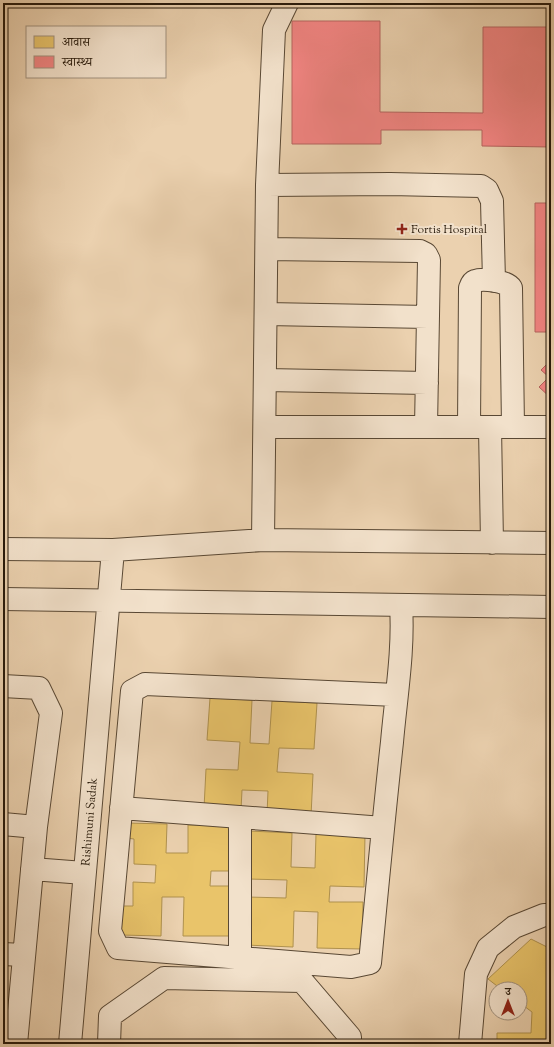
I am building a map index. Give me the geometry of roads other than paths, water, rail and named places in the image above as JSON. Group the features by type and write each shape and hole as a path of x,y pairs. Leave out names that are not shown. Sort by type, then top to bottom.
{"street":[{"path":"263,540 267,314 267,185 274,30 287,3"},
{"path":"267,185 390,184 482,186 487,190 492,201 494,281"},
{"path":"267,249 420,251 426,254 429,260 426,427"},
{"path":"492,543 480,427 470,288 476,281 504,282 509,284 511,288 513,427"},
{"path":"267,314 428,317"},
{"path":"266,380 427,383"},
{"path":"265,427 551,427"},
{"path":"3,549 113,550 263,540 551,543"},
{"name":"Rishimuni Sadak","path":"70,1044 113,550"},
{"path":"3,599 551,607"},
{"path":"396,695 145,684 132,691 110,932 118,948 351,967 370,963 403,629 401,605"},
{"path":"3,686 39,688 51,713 32,869 13,954 16,1044"},
{"path":"121,808 383,828"},
{"path":"240,817 240,958"},
{"path":"3,824 36,827"},
{"path":"32,869 84,873"},
{"path":"470,1044 476,974 488,948 514,927 544,915 551,915"},
{"path":"109,1044 110,1016 164,978 302,981 350,1037 350,1044"}],"place":[{"name":"Fortis Hospital","path":"402,229"}]}
